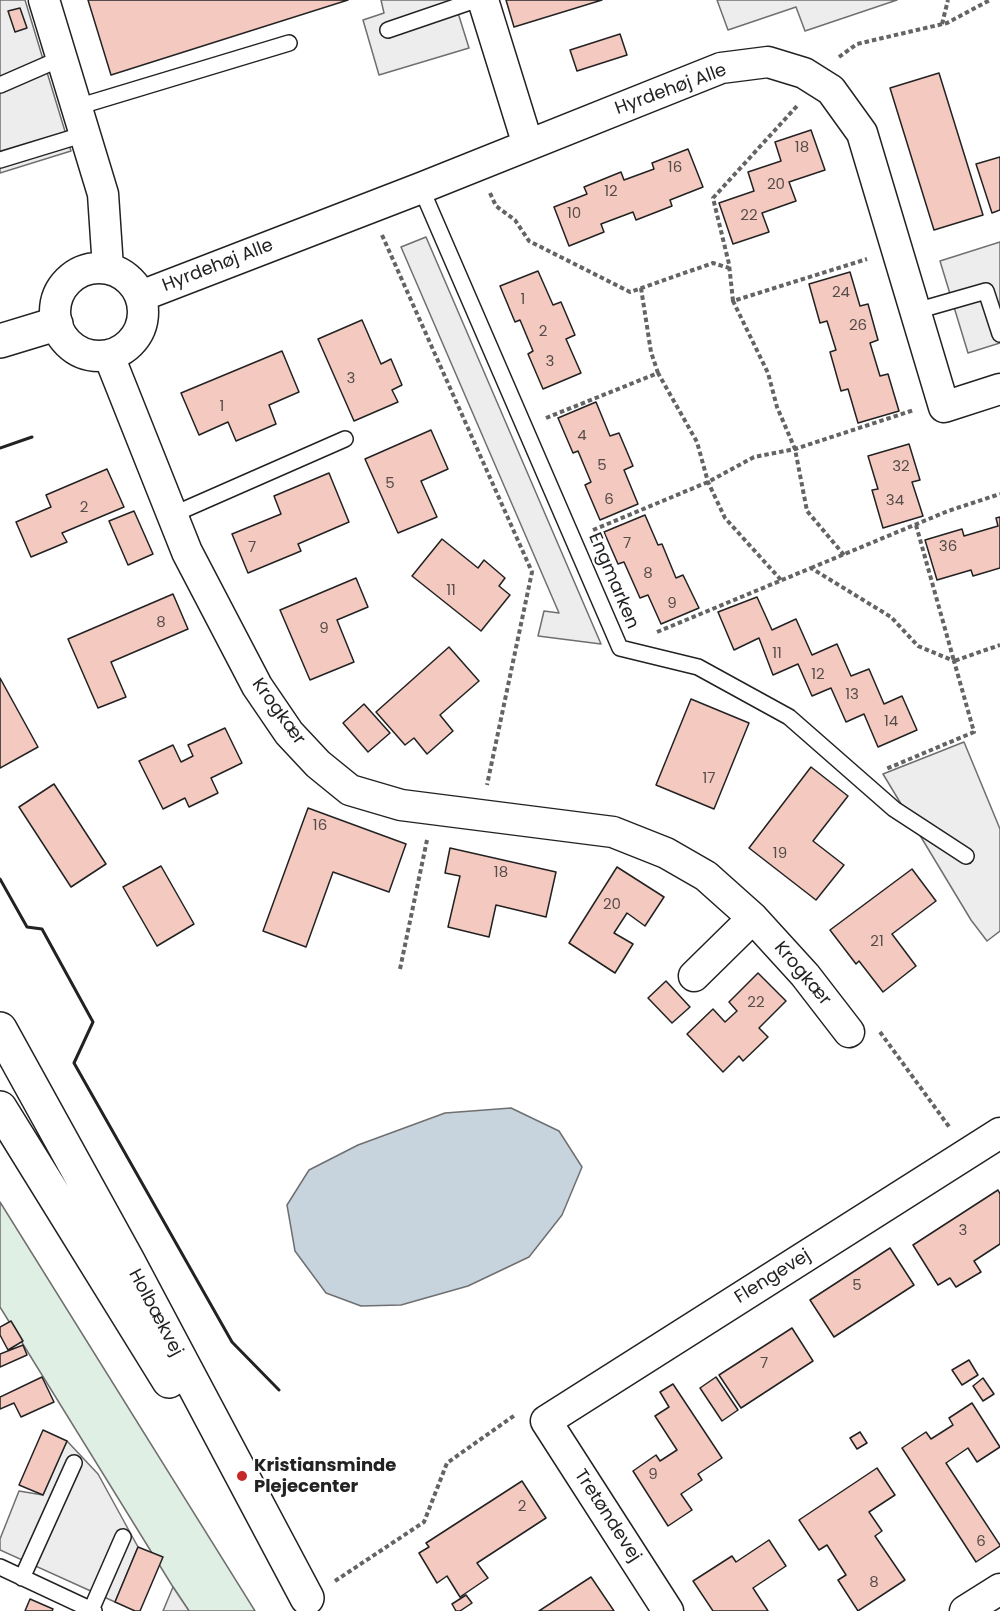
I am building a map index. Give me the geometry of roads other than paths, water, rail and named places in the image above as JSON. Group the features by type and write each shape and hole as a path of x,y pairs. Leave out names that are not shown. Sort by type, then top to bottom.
{"street":[{"path":"44,0 103,194 108,268"},
{"path":"483,0 528,145"},
{"name":"Hyrdehøj Alle","path":"141,296 421,188 721,68 768,63 804,73 831,90 862,133 944,407 1000,389"},
{"path":"93,267 108,268 122,274 134,284 141,296 144,311 141,326 134,339 123,350 109,356 92,356 76,351 63,339 56,324 54,309 58,294 66,281 78,272 93,267"},
{"path":"0,341 56,324"},
{"name":"Krogkær","path":"109,356 187,552 252,678 289,734 318,764 350,789 401,805 613,832 666,853 706,876 753,918 805,975 849,1032"},
{"path":"694,976 753,918"},
{"name":"Holbækvej","path":"0,1029 128,1261 311,1605"},
{"name":"Holbækvej","path":"0,1108 311,1605"},
{"name":"Flengevej","path":"546,1421 1000,1133"},
{"name":"Tretøndevej","path":"546,1421 668,1611"},
{"path":"965,1611 1000,1589"}],"lane":[{"path":"388,30 476,0"},
{"path":"0,160 81,121 289,43"},
{"path":"0,85 62,58"},
{"name":"Engmarken","path":"421,188 621,648 698,667 789,717 894,809 966,856"},
{"path":"916,311 986,291 1000,334"},
{"path":"172,515 345,439"},
{"path":"22,1578 74,1463"},
{"path":"0,1567 92,1610 123,1537"}],"place":[{"name":"Kristiansminde Plejecenter","path":"242,1476"}]}
